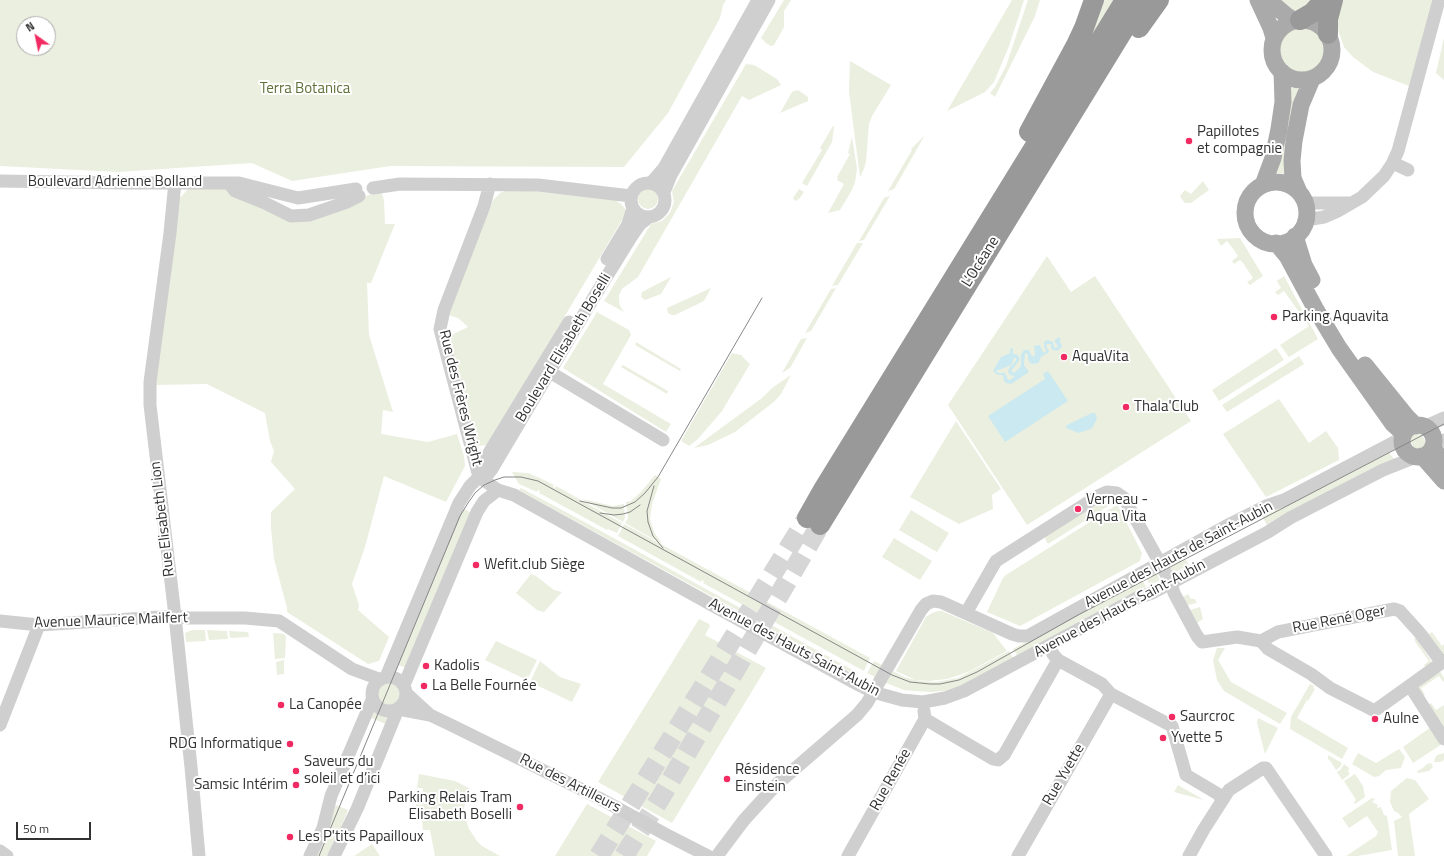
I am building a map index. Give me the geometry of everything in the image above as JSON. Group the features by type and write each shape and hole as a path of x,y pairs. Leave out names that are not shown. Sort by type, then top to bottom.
{"highway":[{"path":"960,268 963,248 997,191 1067,63 1084,28 1094,0"},
{"name":"L’Océane","path":"1125,0 829,481 814,521 1080,102 1142,0"},
{"path":"1080,102 1100,86 1159,0"},
{"path":"1297,20 1312,13 1324,0"},
{"path":"1328,34 1328,19 1332,0"}],"main road":[{"path":"1258,0 1274,38"},
{"path":"1268,0 1287,16 1297,20 1314,22 1322,27 1328,34 1332,48 1331,58 1324,71 1312,79 1298,80 1289,78 1276,66 1273,58 1272,46 1274,38 1282,28 1297,20"},
{"path":"1263,185 1273,158 1279,129 1283,102 1282,72"},
{"path":"1302,197 1290,185 1282,182 1274,182 1263,185 1252,193 1245,210 1246,220 1250,228 1264,241 1276,243 1284,242 1295,236 1303,227 1306,220 1307,210 1302,197 1293,178 1292,161 1301,105 1312,79"},
{"path":"1295,236 1304,266 1337,325 1357,356 1407,417 1411,431 1402,446 1405,451 1408,454 1429,449"},
{"path":"1276,243 1287,256 1315,308 1340,348 1393,424 1411,431 1432,434 1429,449 1444,481"},
{"path":"1429,449 1444,461"}],"street":[{"path":"651,183 664,168 758,0"},
{"path":"664,192 658,185 644,183 634,190 632,202 640,215 649,217 657,214 663,208 665,200 664,192 671,175 769,0"},
{"path":"1306,220 1324,217 1362,197 1384,176 1393,163 1398,151 1438,0"},
{"path":"1393,163 1408,170"},
{"name":"Boulevard Adrienne Bolland","path":"0,181 240,183 298,198 358,192 347,202 309,215 291,216 265,203 235,191 229,183"},
{"name":"Rue Elisabeth Lion","path":"175,182 170,233 150,382 150,405 175,616 199,856"},
{"path":"373,188 400,184 538,185 632,202"},
{"name":"Rue des Frères Wright","path":"480,477 440,329 444,310 484,206 490,184"},
{"path":"1302,197 1352,203"},
{"name":"Boulevard Elisabeth Boselli","path":"382,678 459,503 470,486 480,477 488,474 492,469 546,369 628,224 632,202"},
{"name":"Boulevard Elisabeth Boselli","path":"546,369 631,237 640,224 649,217"},
{"path":"546,369 663,440"},
{"name":"Avenue des Hauts de Saint-Aubin","path":"1019,636 1028,636 1130,580 1141,572 1266,506 1284,500 1411,431 1444,418"},
{"name":"Avenue des Hauts de Saint-Aubin","path":"1268,532 1290,518 1377,473 1429,449"},
{"name":"Avenue des Hauts Saint-Aubin","path":"480,477 498,490 514,495 873,692 902,700 923,702 945,698 964,691 1137,598 1152,593 1268,532"},
{"path":"334,856 357,809 398,709 405,701 405,689 477,512 484,501 498,490"},
{"path":"966,613 996,561 1098,496 1107,492 1117,493 1124,498 1171,583"},
{"name":"Rue René Oger","path":"1171,583 1174,593 1197,636 1202,642 1237,637 1260,642 1268,649 1311,674 1330,688 1370,709 1377,708 1443,662 1400,611 1394,609 1278,632 1260,642"},
{"name":"Avenue des Hauts Saint-Aubin","path":"873,692 921,610 926,604 933,601 941,602 1019,636"},
{"name":"Avenue Maurice Mailfert","path":"0,621 39,625 175,616 189,618 245,618 279,621 352,669 382,678"},
{"path":"0,725 39,625"},
{"path":"1049,646 1058,660 1102,684 1111,694 1172,726 1186,774 1218,794 1222,800"},
{"path":"923,702 924,719 993,760 1000,759 1058,660"},
{"name":"Avenue Maurice Mailfert","path":"352,669 371,696"},
{"path":"310,856 323,828 331,796 374,685 382,678 394,677 398,679 405,689"},
{"path":"1410,686 1444,739"},
{"name":"Rue des Artilleurs","path":"405,689 430,715"},
{"path":"717,856 744,820 776,785 857,715 867,703 873,692"},
{"name":"Rue Yvette","path":"1018,856 1111,694"},
{"path":"371,696 376,707 390,712 398,709"},
{"name":"Rue des Artilleurs","path":"398,709 430,715 599,798 708,856"},
{"name":"Rue Renée","path":"848,856 924,719"},
{"path":"1189,856 1229,790 1263,768 1266,768 1273,776 1326,856"},
{"path":"0,851 7,856"}],"green space":[{"name":"Terra Botanica","path":"0,0 726,0 723,5 720,18 668,113 624,167 390,166 292,181 252,163 118,172 0,166"},
{"path":"784,0 791,0 784,11 784,27 774,45 771,46 761,38"},
{"path":"1012,0 1024,0 1009,46 994,82 985,92 947,111"},
{"path":"1028,0 1040,0 1035,16 995,97 990,93 995,87 1006,66"},
{"path":"1098,0 1114,0 1064,79"},
{"path":"1277,0 1317,0 1308,10 1292,12"},
{"path":"1342,0 1433,0 1409,86 1373,72 1353,57 1344,47 1337,27 1335,14"},
{"path":"1302,28 1314,32 1320,38 1324,50 1320,62 1314,68 1302,72 1290,68 1284,62 1280,50 1284,38 1290,32"},
{"path":"1444,38 1444,80 1436,73"},
{"path":"850,61 891,85 872,116 869,124 866,161 860,177 849,92"},
{"path":"746,64 754,65 777,79 781,85 749,100 742,96 638,277 622,289 619,295 619,301 624,312 604,301 651,224 662,221 670,213 674,202 672,191"},
{"path":"1288,86 1300,89 1292,120 1286,119"},
{"path":"798,90 808,97 808,101 780,113 792,92"},
{"path":"833,126 832,142 807,186 802,183 822,150 820,148"},
{"path":"925,135 894,189 888,191 912,150 911,149"},
{"path":"852,137 857,169 855,182 840,210 828,213 844,184 837,180 837,177 850,154 848,153"},
{"path":"1282,142 1288,142 1286,174 1277,173"},
{"path":"1203,181 1209,190 1191,203 1185,203 1180,196 1185,190 1191,194"},
{"path":"228,188 307,216 381,191 384,200 385,224 395,224 371,283 367,283 369,335 393,412 383,410 381,434 428,442 457,434 464,456 465,466 446,502 384,476 365,547 352,584 359,605 358,610 389,637 379,661 368,664 287,612 274,559 271,512 295,489 271,462 274,451 270,441 265,413 207,384 155,385 179,199 188,189"},
{"path":"514,189 615,200 626,210 626,223 622,220 488,445 477,446 449,336 468,327 458,318 448,315 493,200 500,193"},
{"path":"648,189 655,192 658,199 655,206 648,209 641,206 638,199 641,192"},
{"path":"799,189 804,192 799,199 795,201 793,198"},
{"path":"890,196 864,240 859,241 884,198"},
{"path":"1240,238 1263,276 1250,285 1247,282 1253,278 1243,263 1240,260 1234,264 1232,261 1238,256 1234,250 1227,241 1221,246 1217,239"},
{"path":"857,243 863,243 838,285 832,286"},
{"name":"AquaVita","path":"1047,256 1071,292 1095,276 1191,421 1027,525 948,405"},
{"path":"1284,276 1318,339 1289,357 1280,345 1309,326 1284,291 1278,295 1275,292 1281,288 1277,281"},
{"path":"671,277 661,294 645,300 641,297 642,292"},
{"path":"711,288 704,301 675,315 668,313 667,308"},
{"path":"836,288 811,331 805,333 831,289"},
{"path":"597,312 629,330 631,335 603,384 671,424 666,432 563,368"},
{"path":"807,338 790,368 782,373 801,339"},
{"path":"636,342 681,369 680,371 635,345"},
{"path":"1276,348 1284,360 1219,401 1212,390"},
{"path":"732,353 741,355 750,364 722,411 698,439 689,446 681,441"},
{"path":"1299,356 1304,364 1227,412 1222,405"},
{"path":"623,365 668,391 667,394 621,367"},
{"path":"791,375 781,394 775,401 735,432 708,445 694,448 762,398 772,388"},
{"path":"1279,399 1309,443 1326,431 1338,448 1339,460 1266,497 1223,434"},
{"path":"956,421 1001,489 992,495 993,509 959,524 910,497"},
{"path":"1419,432 1426,443 1424,448 1417,450 1409,439 1414,433"},
{"path":"1388,451 1394,459 1267,525 1262,516"},
{"path":"512,472 528,473 542,479 554,485 553,487 555,488 556,486 622,523 617,533 608,529 607,530 539,493 540,491 538,490 537,492 519,484"},
{"path":"655,475 661,479 652,504 650,519 654,532 662,544 625,523 628,518 626,502 631,501 641,492"},
{"path":"521,488 858,673 857,676 519,490"},
{"path":"1105,498 1115,498 1118,500 1048,544 1045,539 1047,533"},
{"path":"582,499 613,506 624,504 625,518 623,522"},
{"path":"1115,506 1118,506 1142,553 1140,561 1020,626 987,612 1003,578 1006,575"},
{"path":"460,507 472,513 407,668 395,664"},
{"path":"911,510 949,533 937,552 899,530"},
{"path":"624,524 870,658 864,671 703,583 704,581 702,580 701,582 618,536"},
{"path":"894,538 932,561 920,580 882,557"},
{"path":"1184,557 1189,565 1172,574 1168,565"},
{"path":"1156,571 1160,580 1150,585 1146,577"},
{"path":"531,574 536,576 554,590 562,592 544,612 537,610 516,593"},
{"path":"1142,579 1146,587 1018,657 1013,649"},
{"path":"1188,594 1191,599 1195,599 1197,603 1187,605 1183,597"},
{"path":"1200,607 1203,619 1197,623 1190,610"},
{"path":"938,611 942,611 993,633 1007,651 968,672 947,679 929,681 916,680 896,671 926,617"},
{"path":"699,619 710,626 705,635 766,668 672,823 598,782"},
{"path":"192,630 205,630 206,641 186,642 185,633"},
{"path":"207,630 227,631 228,639 209,640"},
{"path":"229,631 248,632 249,637 230,638"},
{"path":"1427,631 1429,634 1432,632 1442,646 1444,644 1444,655 1440,653 1425,632"},
{"path":"273,633 284,634 286,637 285,658 275,659"},
{"path":"1416,638 1433,664 1427,669 1424,665 1429,661 1416,643 1414,639"},
{"path":"496,641 537,660 527,680 485,660"},
{"path":"1217,648 1225,648 1218,660 1231,682 1287,713 1280,724 1224,691 1217,680 1213,660"},
{"path":"1009,651 1014,659 984,676 951,690 932,692 913,691 904,690 886,683 893,671 904,677 920,681 936,682 958,678"},
{"path":"284,660 284,674 277,675 276,662"},
{"path":"540,661 560,677 581,684 572,702 530,682"},
{"path":"874,661 882,665 875,677 867,673"},
{"path":"1440,671 1444,681 1443,682 1439,676 1421,688 1425,695 1422,697 1416,689"},
{"path":"389,683 397,686 400,694 397,702 389,705 381,702 378,694 381,686"},
{"path":"1310,684 1314,686 1313,688 1315,689 1297,718 1348,748 1342,759 1290,729 1291,717"},
{"path":"1431,703 1436,710 1444,705 1444,732 1428,705"},
{"path":"372,709 380,716 391,717 388,725 369,717"},
{"path":"1258,718 1278,728 1265,754 1257,723"},
{"path":"1431,727 1442,744 1413,763 1403,747"},
{"path":"1399,749 1405,757 1401,768 1386,770 1379,776 1374,777 1352,764 1358,753 1376,763"},
{"path":"1444,753 1444,760 1434,762 1437,755"},
{"path":"1328,755 1342,763 1336,770 1329,759 1328,760"},
{"path":"1431,763 1433,767 1429,771 1418,773 1417,771"},
{"path":"1344,764 1349,768 1348,772 1350,774 1342,780 1337,772"},
{"path":"419,774 455,781 469,788 464,809 469,829 482,846 500,856 435,856 430,830 423,830 422,820 416,821 416,804 422,805 423,788 417,788"},
{"path":"1355,774 1363,786 1365,797 1355,804 1354,802 1356,800 1344,781"},
{"path":"1407,778 1415,780 1429,799 1409,814 1415,856 1398,856 1394,821 1402,817 1394,811 1390,802 1391,791"},
{"path":"1178,785 1204,800 1174,792"},
{"path":"1372,798 1375,799 1372,802 1378,805 1377,808 1381,807 1384,815 1387,816 1392,850 1358,856 1346,856 1376,836 1378,832 1367,816 1349,828 1342,818"},
{"path":"587,804 656,841 647,856 555,856"},
{"path":"336,805 348,810 329,856 315,856"},
{"path":"372,844 380,856 354,856"}],"water":[{"path":"1059,337 1061,340 1059,341 1062,345 1061,348 1057,351 1053,350 1051,348 1051,344 1047,344 1046,346 1049,351 1041,357 1038,363 1030,363 1028,354 1025,353 1024,365 1029,372 1011,384 1004,381 1003,375 998,375 993,371 1001,357 1010,353 1010,349 1013,348 1013,354 1016,354 1020,358 1011,371 1014,373 1021,366 1021,354 1024,350 1029,350 1031,355 1034,357 1034,346 1040,345 1045,353 1046,350 1044,347 1044,342 1047,340 1053,342 1054,347 1056,348 1058,346 1054,341","holes":["1014,358 1016,358 1016,361 1009,368 1008,372 1010,375 1015,376 1010,380 1008,380 1005,373 998,373 996,371 1011,365"]},
{"path":"1048,371 1068,401 1005,442 988,416 1045,379 1043,374"},
{"path":"1095,413 1097,419 1092,428 1079,433 1066,428 1067,425"}],"tunnel":[{"path":"599,856 807,518"},
{"path":"624,856 661,797 820,525"}],"tram line":[{"path":"580,501 612,508 621,508 635,502 645,493 658,477 762,298"},
{"path":"319,856 460,516 475,493 484,485 495,480 504,477 521,477 538,481 892,675 910,682 940,684 959,680 977,672 1078,615 1444,424"},
{"path":"654,486 647,511 648,522 653,536 663,548"},
{"path":"600,513 614,515 623,514 630,512 640,505"}],"place":[{"name":"Papillotes et compagnie","path":"1189,141"},
{"name":"Parking Aquavita","path":"1274,317"},
{"name":"AquaVita","path":"1064,357"},
{"name":"Thala'Club","path":"1126,407"},
{"name":"Verneau - Aqua Vita","path":"1078,509"},
{"name":"Wefit.club Siège","path":"476,565"},
{"name":"Kadolis","path":"426,666"},
{"name":"La Belle Fournée","path":"424,686"},
{"name":"La Canopée","path":"281,705"},
{"name":"Saurcroc","path":"1172,717"},
{"name":"Aulne","path":"1375,719"},
{"name":"Yvette 5","path":"1163,738"},
{"name":"RDG Informatique","path":"290,744"},
{"name":"Saveurs du soleil et d’ici","path":"296,771"},
{"name":"Résidence Einstein","path":"727,779"},
{"name":"Samsic Intérim","path":"296,785"},
{"name":"Parking Relais Tram Elisabeth Boselli","path":"520,807"},
{"name":"Les P'tits Papailloux","path":"290,837"}]}
